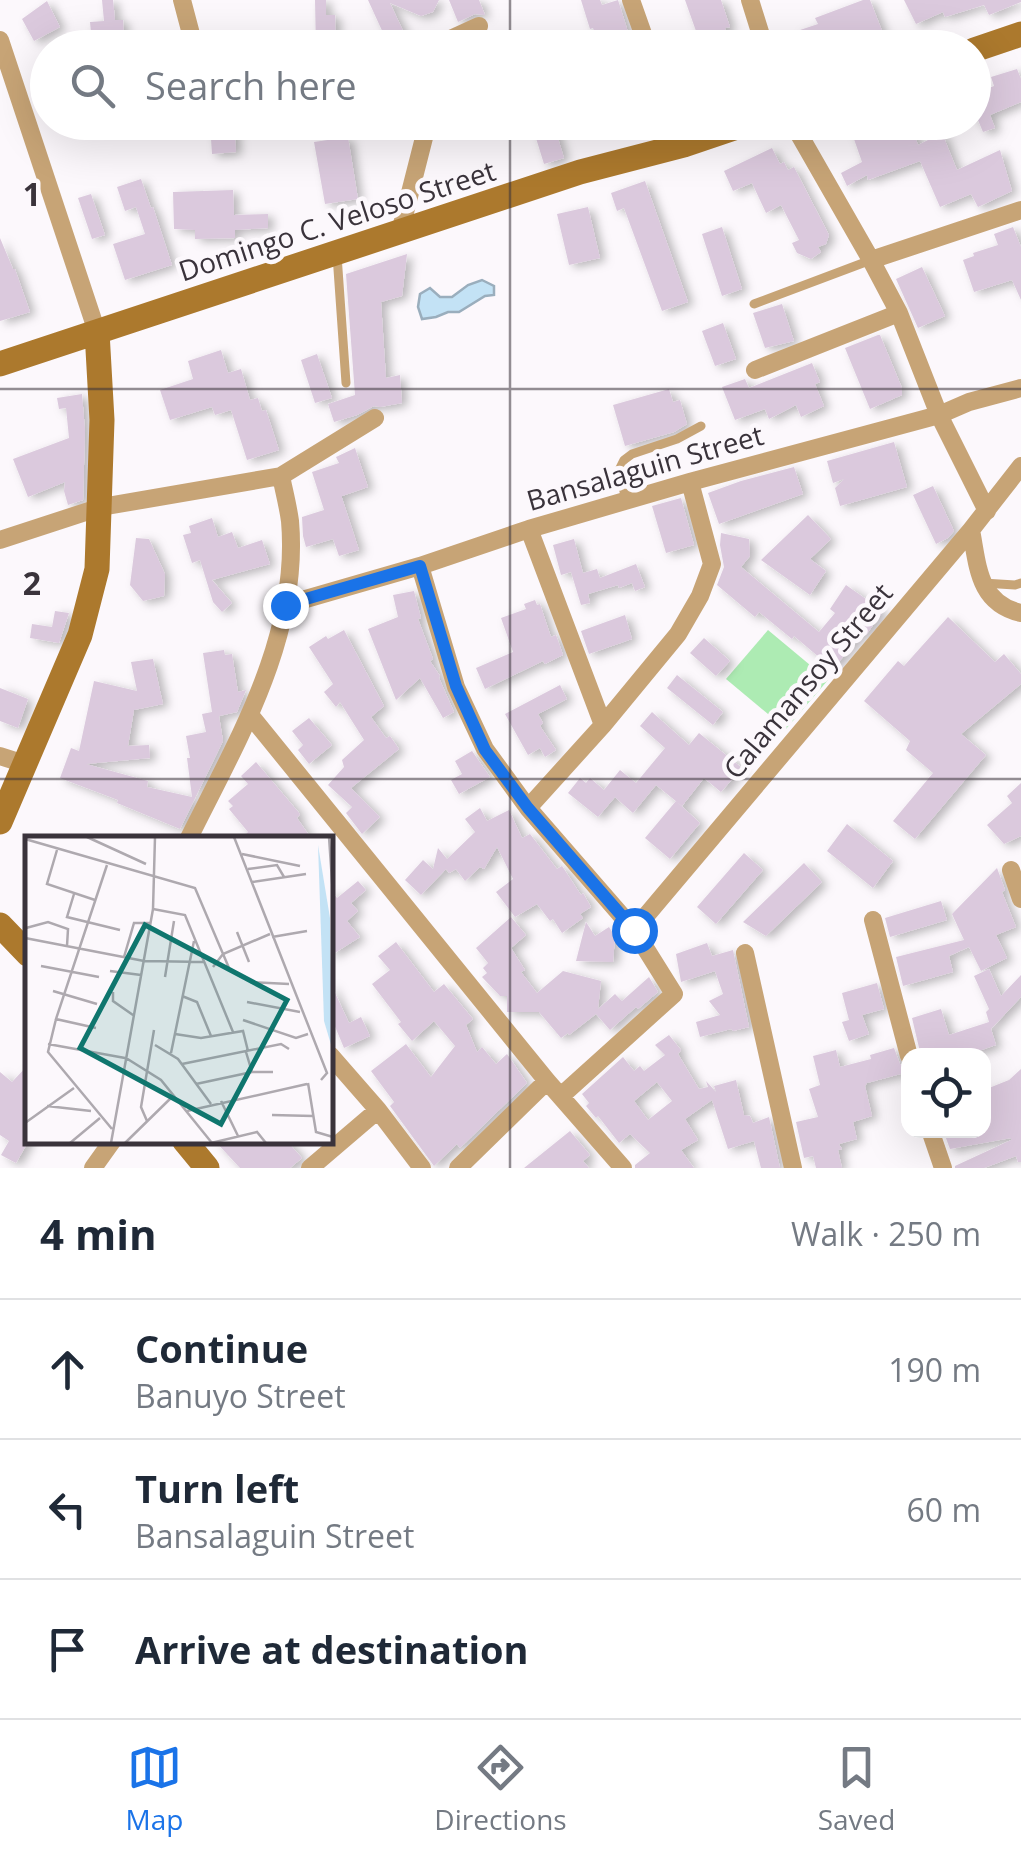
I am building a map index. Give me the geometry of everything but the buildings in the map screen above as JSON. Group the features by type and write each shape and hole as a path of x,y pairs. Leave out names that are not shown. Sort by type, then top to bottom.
{"main road":[{"path":"991,44 1021,34"},
{"name":"Domingo C. Veloso Street","path":"0,364 580,172 664,140"},
{"path":"0,822 12,760 80,634 97,570 102,420 97,332"},
{"path":"0,925 25,951"},
{"path":"186,1143 207,1168"}],"street":[{"path":"182,0 190,30"},
{"path":"631,0 642,30"},
{"path":"750,0 759,30"},
{"path":"470,30 479,26"},
{"path":"1,44 30,131"},
{"path":"33,140 97,332"},
{"path":"400,232 423,140"},
{"path":"802,140 898,313 939,414 987,511"},
{"path":"871,260 1021,210"},
{"path":"755,370 898,313"},
{"name":"Bansalaguin Street","path":"285,605 690,482 1021,388"},
{"path":"0,540 100,507 281,476 375,418"},
{"name":"Calamansoy Street","path":"634,930 972,530 1021,466"},
{"path":"190,836 250,715 282,625 290,560 290,520 281,476"},
{"path":"528,808 678,634 700,596 712,564 690,482"},
{"path":"529,530 603,725"},
{"path":"972,530 980,583 1007,610 1021,613"},
{"path":"420,566 456,686 485,750 528,808 634,930 674,994 561,1096"},
{"path":"250,715 622,1168"},
{"path":"1011,870 1021,899"},
{"path":"873,920 907,1048"},
{"path":"745,954 794,1168"},
{"path":"332,1057 422,1168"},
{"path":"458,1168 547,1081"},
{"path":"310,1168 378,1110"},
{"path":"933,1138 943,1168"},
{"path":"93,1168 111,1143"}],"lane":[{"path":"337,253 346,384"},
{"path":"754,304 871,260"},
{"path":"626,501 619,470 624,460 701,426"},
{"path":"980,583 1021,582"}],"green space":[{"path":"768,630 828,680 786,729 726,679"}],"water":[{"path":"482,280 494,286 494,295 485,296 459,312 422,319 418,307 420,294 430,288 440,297 452,297"}],"route":[{"path":"285,605 420,566 456,686 485,750 528,808 634,930"}]}
